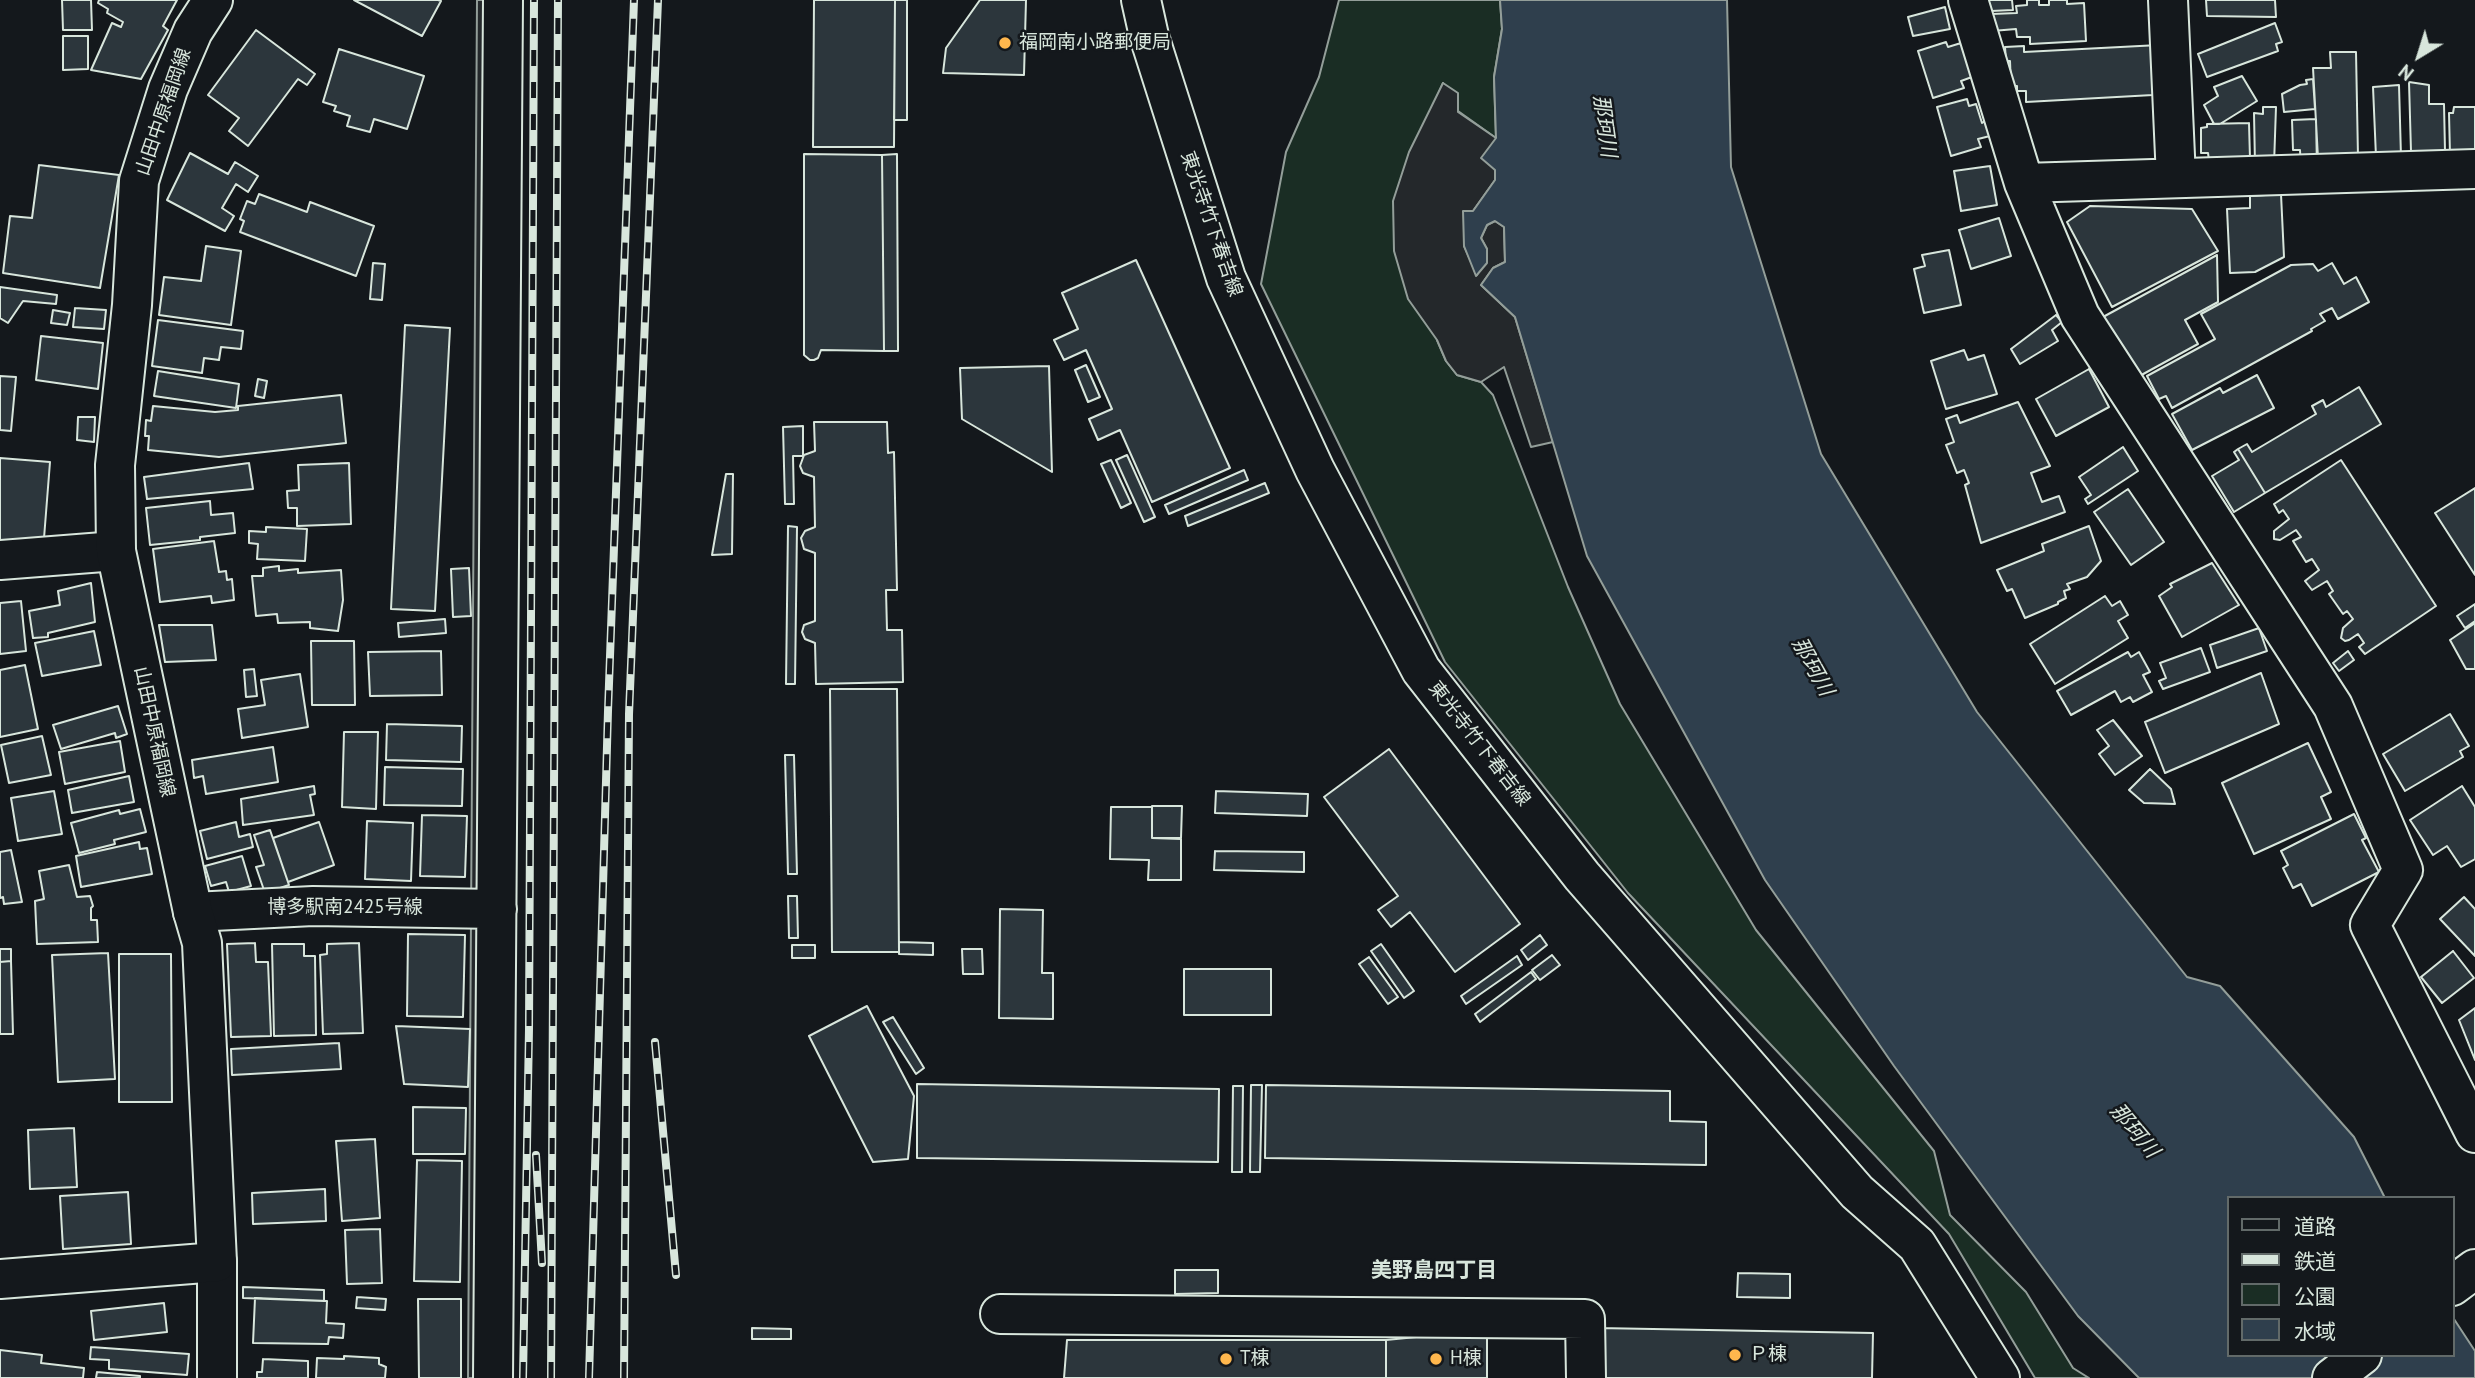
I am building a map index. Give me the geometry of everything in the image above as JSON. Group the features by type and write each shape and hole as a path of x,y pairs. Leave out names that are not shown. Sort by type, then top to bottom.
{"main road":[{"name":"山田中原福岡線","path":"213,0 193,31 168,89 139,181 132,305 115,465 116,551 193,912 202,943 217,1262 217,1378"},
{"path":"493,1378 503,0"},
{"name":"東光寺竹下春吉線","path":"1141,0 1149,36 1226,278 1315,470 1421,670 1582,877 1857,1192 1917,1245 2000,1378"},
{"path":"1968,0 2024,183 2080,316 2333,706 2403,870 2370,925 2475,1133"},
{"path":"2168,0 2176,178"},
{"path":"2024,183 2475,169"},
{"path":"0,560 116,551"},
{"name":"博多駅南2425号線","path":"193,912 313,906 497,909"},
{"path":"0,1279 217,1262"},
{"path":"2454,1285 2475,1269"},
{"path":"1000,1314 1585,1319 1586,1378"},
{"path":"2332,1378 2359,1357"}],"green space":[{"path":"1339,0 1500,0 1502,29 1494,77 1496,138 1458,111 1443,83 1429,115 1437,340 1446,361 1457,375 1481,382 1493,395 1568,587 1620,704 1756,930 1934,1151 1950,1215 2026,1292 2073,1368 2089,1378 2035,1378 1949,1234 1628,893 1445,662 1261,284 1286,152 1319,77"}],"shaded area":[{"path":"477,0 484,0 476,1378 468,1378"},
{"path":"1443,83 1458,93 1458,112 1496,138 1495,180 1473,211 1464,246 1477,275 1487,249 1481,238 1487,225 1495,221 1504,227 1505,262 1493,268 1481,285 1515,317 1553,442 1531,447 1504,367 1481,382 1457,375 1446,361 1437,340 1408,299 1394,251 1393,201 1409,152"}],"water":[{"name":"那珂川","path":"1500,0 1727,0 1731,167 1821,454 1977,712 2187,977 2220,986 2354,1137 2384,1196 2226,1196 2226,1357 2454,1357 2454,1319 2475,1351 2475,1378 2139,1378 2078,1316 1894,1066 1765,880 1587,556 1515,317 1481,285 1493,268 1505,262 1504,227 1495,221 1487,225 1481,238 1487,249 1487,263 1476,276 1464,246 1463,211 1473,211 1495,180 1495,170 1481,158 1496,138 1494,77 1502,29"}],"building":[{"path":"62,0 91,0 92,30 63,30"},
{"path":"99,0 177,0 163,26 168,30 141,79 91,70 112,23 121,27 123,22 107,13 108,9 98,3"},
{"path":"354,0 438,0 441,1 422,36"},
{"path":"814,0 895,0 894,147 813,147"},
{"path":"895,0 907,0 907,120 894,120"},
{"path":"980,0 1026,0 1024,75 943,73 946,48"},
{"path":"1986,0 2012,0 2013,10 1991,11"},
{"path":"2027,0 2039,0 2039,5 2049,5 2049,0 2067,0 2067,4 2084,3 2086,41 2030,44 2030,37 2017,37 2016,29 1992,31 1991,14 2017,13 2016,6 2027,5"},
{"path":"2206,0 2275,0 2276,17 2207,16"},
{"path":"1945,7 1950,29 1913,36 1908,17"},
{"path":"2275,23 2282,42 2276,44 2278,51 2207,77 2198,54"},
{"path":"256,30 315,74 307,85 298,79 248,146 229,131 239,118 208,95"},
{"path":"63,36 88,36 88,69 63,70"},
{"path":"1946,42 1948,47 1961,43 1972,77 1961,81 1964,88 1933,98 1918,51"},
{"path":"2159,45 2153,95 2026,102 2026,91 2017,91 2017,86 2011,86 2010,61 2006,61 2005,47 2024,46 2024,52"},
{"path":"339,49 424,76 407,129 374,119 370,132 347,126 350,116 334,111 336,106 323,102"},
{"path":"2330,52 2356,52 2358,157 2318,158 2313,68 2331,68"},
{"path":"2242,76 2257,101 2220,124 2214,124 2204,105 2218,96 2214,87"},
{"path":"2313,79 2315,109 2284,112 2282,94 2307,84 2306,80"},
{"path":"2409,82 2429,85 2429,104 2444,104 2445,151 2411,152"},
{"path":"2399,85 2401,157 2376,157 2373,87"},
{"path":"1967,99 1969,106 1976,104 1982,123 1985,121 1990,136 1978,139 1981,147 1951,156 1937,107"},
{"path":"2263,107 2276,107 2274,165 2255,165 2254,113 2263,114"},
{"path":"2454,107 2475,107 2475,155 2450,155 2449,113 2453,113"},
{"path":"2316,119 2317,168 2301,169 2300,150 2293,150 2292,120"},
{"path":"2249,123 2250,159 2209,160 2208,153 2201,153 2201,128 2207,127 2207,124"},
{"path":"190,153 228,174 235,162 258,176 248,192 236,184 222,208 234,216 225,231 167,200"},
{"path":"804,154 882,155 884,351 821,350 818,358 814,360 804,355"},
{"path":"897,154 898,351 884,351 882,155"},
{"path":"39,165 119,175 100,288 3,273 10,216 32,218"},
{"path":"1990,166 1997,205 1961,211 1954,171"},
{"path":"259,194 307,212 310,202 374,226 356,276 240,232 244,221 240,219 247,201 255,204"},
{"path":"2281,194 2284,257 2255,272 2230,273 2227,209 2250,208 2250,196"},
{"path":"2090,206 2192,209 2218,251 2112,307 2067,222"},
{"path":"1999,218 2011,256 1971,269 1959,230"},
{"path":"206,246 241,251 231,325 159,315 164,277 201,281"},
{"path":"1949,250 1961,305 1924,313 1914,269 1925,266 1922,255"},
{"path":"2217,255 2218,302 2185,320 2198,344 2136,378 2103,317"},
{"path":"1136,260 1230,468 1152,502 1120,430 1098,440 1089,419 1112,409 1086,350 1064,360 1054,340 1078,329 1062,293"},
{"path":"373,263 385,264 382,300 370,299"},
{"path":"2332,263 2344,284 2356,277 2369,302 2338,319 2332,308 2320,314 2325,321 2311,329 2312,331 2172,408 2166,396 2159,399 2147,376 2215,339 2201,314 2291,265 2313,264 2318,271"},
{"path":"0,287 57,295 56,304 23,301 8,323 0,318"},
{"path":"75,308 106,310 104,329 73,327"},
{"path":"53,310 70,313 67,325 51,323"},
{"path":"2056,315 2062,322 2052,330 2058,341 2020,364 2011,349"},
{"path":"158,320 243,331 241,349 221,347 219,360 204,358 202,373 152,366"},
{"path":"405,325 450,328 435,611 391,609"},
{"path":"41,336 103,343 98,389 36,380"},
{"path":"1964,350 1968,360 1984,355 1997,394 1946,409 1931,361"},
{"path":"1086,365 1100,397 1088,402 1075,370"},
{"path":"1049,366 1052,472 962,419 960,368"},
{"path":"2089,369 2109,407 2056,436 2036,399"},
{"path":"158,371 239,384 236,408 154,396"},
{"path":"2257,375 2274,408 2192,450 2172,414 2220,388 2223,393"},
{"path":"0,376 16,377 11,431 0,430"},
{"path":"258,379 267,381 264,398 255,396"},
{"path":"2359,387 2381,424 2265,493 2238,449 2247,444 2252,452 2316,414 2312,406 2323,400 2326,407"},
{"path":"341,395 346,443 219,457 148,450 146,420 151,421 153,406 215,412 238,410 238,406"},
{"path":"2018,402 2050,466 2031,473 2042,502 2059,496 2065,512 1981,543 1965,485 1969,483 1964,470 1957,473 1946,445 1954,442 1946,419 1957,415 1960,423"},
{"path":"78,417 95,417 94,442 77,440"},
{"path":"814,422 887,422 888,453 894,452 897,590 886,590 887,630 902,630 903,682 816,684 815,643 805,639 802,632 804,625 815,621 815,553 804,549 801,538 805,531 815,527 814,477 803,473 800,466 804,455 815,451"},
{"path":"803,426 803,456 793,456 794,504 785,504 783,427"},
{"path":"2123,447 2138,471 2088,504 2085,499 2091,495 2079,477"},
{"path":"2238,449 2265,493 2234,512 2212,476 2239,460 2234,452"},
{"path":"1127,455 1155,517 1144,522 1116,460"},
{"path":"0,458 50,462 43,551 0,548"},
{"path":"1111,460 1131,503 1121,508 1101,464"},
{"path":"2341,460 2436,606 2365,654 2359,647 2364,643 2358,634 2345,641 2341,638 2343,628 2353,619 2347,611 2343,614 2329,594 2333,591 2327,581 2312,590 2305,581 2319,570 2312,559 2306,562 2293,541 2301,537 2296,530 2280,540 2274,539 2274,531 2289,519 2283,510 2279,513 2274,504"},
{"path":"249,463 253,489 147,499 144,477"},
{"path":"349,463 351,524 297,526 297,508 288,508 287,491 299,490 298,465"},
{"path":"1244,470 1248,480 1169,514 1165,505"},
{"path":"726,474 733,474 732,554 712,555"},
{"path":"1265,483 1269,493 1188,526 1185,516"},
{"path":"2475,488 2475,575 2435,513"},
{"path":"2128,489 2164,542 2131,565 2094,512"},
{"path":"210,501 211,515 233,513 235,533 150,545 146,508"},
{"path":"788,526 797,527 795,684 786,684"},
{"path":"2089,526 2101,561 2087,577 2067,584 2070,589 2064,591 2066,598 2058,604 2025,618 2012,589 2007,591 1997,570 2044,551 2042,544"},
{"path":"266,527 307,529 305,561 257,559 258,544 249,543 249,531 266,532"},
{"path":"214,541 219,572 226,571 227,580 232,579 234,600 212,603 211,596 160,602 153,549"},
{"path":"2212,563 2239,605 2182,637 2159,596 2172,587 2170,584"},
{"path":"279,566 279,571 298,569 298,573 341,570 343,600 338,631 310,628 310,622 278,623 277,614 256,616 252,576 263,576 263,568"},
{"path":"469,568 471,616 453,617 451,569"},
{"path":"91,583 95,622 48,633 48,637 33,638 29,611 60,605 58,591"},
{"path":"2105,596 2112,606 2120,601 2128,615 2118,621 2128,638 2055,684 2030,644"},
{"path":"21,601 26,651 0,654 0,603"},
{"path":"2475,604 2475,621 2465,628 2457,616"},
{"path":"445,619 446,633 399,637 398,623"},
{"path":"2475,623 2475,669 2466,669 2450,640"},
{"path":"159,625 212,625 216,660 165,662"},
{"path":"2259,628 2267,651 2217,668 2210,645"},
{"path":"94,631 101,665 42,676 35,643"},
{"path":"311,641 354,641 355,705 312,705"},
{"path":"2201,648 2210,672 2163,689 2159,681 2166,678 2160,663"},
{"path":"441,651 442,695 370,696 368,652"},
{"path":"2348,651 2354,660 2339,671 2333,663"},
{"path":"2128,652 2131,657 2139,652 2150,672 2143,675 2152,692 2133,702 2130,697 2121,702 2115,691 2071,715 2057,691"},
{"path":"25,665 38,729 0,737 0,670"},
{"path":"254,669 257,696 246,697 244,670"},
{"path":"2261,673 2279,724 2165,773 2145,722"},
{"path":"300,674 308,727 242,738 238,709 265,705 261,680"},
{"path":"830,689 897,689 899,952 832,952"},
{"path":"118,706 127,734 116,738 115,733 61,749 53,725"},
{"path":"2450,714 2469,746 2460,751 2463,757 2405,791 2383,754"},
{"path":"2113,720 2142,756 2115,775 2099,754 2109,746 2097,730"},
{"path":"387,724 462,726 461,762 386,760"},
{"path":"344,732 378,732 376,809 342,807"},
{"path":"42,736 51,775 9,783 1,745"},
{"path":"120,741 125,772 65,784 59,752"},
{"path":"2308,743 2331,792 2321,797 2331,819 2254,854 2222,783"},
{"path":"273,747 278,782 206,794 203,776 194,778 192,760"},
{"path":"1389,749 1520,924 1455,972 1410,912 1391,927 1378,910 1398,896 1324,797"},
{"path":"785,755 794,755 797,874 788,874"},
{"path":"385,767 463,769 462,806 384,805"},
{"path":"2150,769 2171,789 2175,804 2144,803 2129,790"},
{"path":"129,776 134,802 72,813 68,790"},
{"path":"314,786 315,794 310,795 314,815 243,825 241,799"},
{"path":"2462,786 2475,807 2475,859 2461,867 2447,846 2433,855 2410,820"},
{"path":"54,791 62,834 18,841 11,798"},
{"path":"1216,791 1308,794 1307,816 1215,813"},
{"path":"1152,806 1182,806 1181,838 1152,838"},
{"path":"1111,807 1152,807 1152,838 1181,839 1181,880 1148,880 1149,860 1110,859"},
{"path":"140,809 146,832 114,840 115,844 79,853 71,823 119,810 120,814"},
{"path":"2354,814 2366,838 2362,840 2379,872 2312,906 2301,884 2293,888 2283,868 2288,865 2281,851"},
{"path":"422,815 467,816 465,877 420,876"},
{"path":"367,821 413,823 411,881 365,879"},
{"path":"236,822 239,837 250,834 253,847 207,859 200,831"},
{"path":"319,822 334,865 288,882 273,838"},
{"path":"270,830 289,885 265,893 256,867 264,865 254,835"},
{"path":"139,842 140,849 147,848 152,874 81,887 76,856"},
{"path":"11,850 22,902 4,904 3,897 0,898 0,852"},
{"path":"1215,851 1304,852 1304,872 1214,870"},
{"path":"242,856 251,886 229,892 226,882 211,886 205,866"},
{"path":"69,865 77,897 90,896 93,906 91,920 97,920 98,942 37,944 35,901 44,899 39,871"},
{"path":"788,896 797,896 798,938 789,938"},
{"path":"2464,897 2475,909 2475,956 2440,919"},
{"path":"1000,909 1043,910 1042,973 1053,973 1053,1019 999,1018"},
{"path":"408,934 465,935 463,1017 407,1016"},
{"path":"1540,935 1547,945 1528,960 1521,950"},
{"path":"899,942 933,943 933,955 899,954"},
{"path":"255,943 256,962 268,962 271,1036 231,1037 227,944"},
{"path":"359,943 363,1033 323,1034 320,955 327,954 327,944"},
{"path":"272,944 304,944 304,956 315,956 316,1035 274,1036"},
{"path":"1381,944 1414,991 1404,998 1371,951"},
{"path":"792,945 815,945 815,958 792,958"},
{"path":"0,949 11,949 11,961 0,962"},
{"path":"962,949 982,949 983,974 963,974"},
{"path":"2453,951 2474,978 2442,1003 2421,977"},
{"path":"108,953 115,1079 58,1082 52,955"},
{"path":"119,954 171,954 172,1102 119,1102"},
{"path":"1552,955 1560,965 1540,980 1532,970"},
{"path":"1517,956 1522,965 1466,1004 1461,996"},
{"path":"1369,957 1398,997 1388,1004 1359,964"},
{"path":"11,961 13,1034 0,1034 0,962"},
{"path":"1184,969 1271,969 1271,1015 1184,1015"},
{"path":"1531,972 1536,979 1480,1022 1475,1014"},
{"path":"867,1006 914,1096 908,1159 873,1162 809,1036"},
{"path":"2475,1008 2475,1060 2459,1020"},
{"path":"893,1017 924,1068 916,1074 883,1022"},
{"path":"396,1026 470,1029 468,1087 404,1084"},
{"path":"339,1043 341,1069 232,1075 231,1049"},
{"path":"917,1084 1219,1089 1218,1162 917,1158"},
{"path":"1251,1085 1262,1085 1260,1172 1250,1172"},
{"path":"1266,1085 1670,1091 1670,1121 1706,1122 1706,1165 1265,1158"},
{"path":"1233,1086 1243,1086 1242,1172 1232,1172"},
{"path":"413,1107 466,1108 465,1154 413,1154"},
{"path":"74,1128 77,1187 30,1189 28,1130"},
{"path":"375,1139 380,1218 342,1221 336,1141"},
{"path":"417,1160 462,1161 460,1282 414,1281"},
{"path":"325,1189 326,1221 253,1224 252,1193"},
{"path":"128,1192 131,1244 63,1249 60,1196"},
{"path":"380,1229 382,1283 347,1284 345,1230"},
{"path":"1175,1270 1218,1270 1218,1293 1175,1294"},
{"path":"1738,1273 1790,1274 1790,1298 1737,1297"},
{"path":"243,1287 324,1290 324,1301 243,1298"},
{"path":"357,1297 386,1299 385,1310 356,1308"},
{"path":"255,1298 327,1301 326,1323 344,1324 343,1338 329,1337 328,1344 253,1343"},
{"path":"418,1299 461,1299 461,1378 419,1378"},
{"path":"164,1303 167,1332 94,1340 91,1311"},
{"path":"752,1328 791,1329 791,1339 752,1339"},
{"name":"Ｐ棟","path":"1598,1328 1873,1333 1872,1378 1597,1378"},
{"name":"H棟","path":"1487,1330 1487,1378 1386,1378 1386,1340"},
{"name":"T棟","path":"1067,1340 1386,1340 1386,1378 1064,1378"},
{"path":"91,1347 189,1354 187,1375 109,1369 109,1360 90,1359"},
{"path":"0,1350 42,1355 41,1363 84,1368 83,1378 0,1378"},
{"path":"344,1356 379,1358 379,1364 386,1367 385,1378 316,1378 317,1358 344,1359"},
{"path":"263,1359 308,1361 308,1378 257,1378 257,1372 262,1372"},
{"path":"97,1372 140,1376 140,1378 96,1378"}],"railway":[{"path":"523,1378 529,1029 534,0"},
{"path":"551,1378 558,0"},
{"path":"589,1378 608,711 634,0"},
{"path":"624,1378 629,714 658,0"},
{"path":"655,1042 676,1275"},
{"path":"536,1155 542,1263"}],"place":[{"name":"福岡南小路郵便局","path":"1005,43"},
{"name":"Ｐ棟","path":"1735,1355"},
{"name":"T棟","path":"1226,1359"},
{"name":"H棟","path":"1436,1359"}],"district":[{"name":"美野島四丁目","path":"1434,1271"}]}
